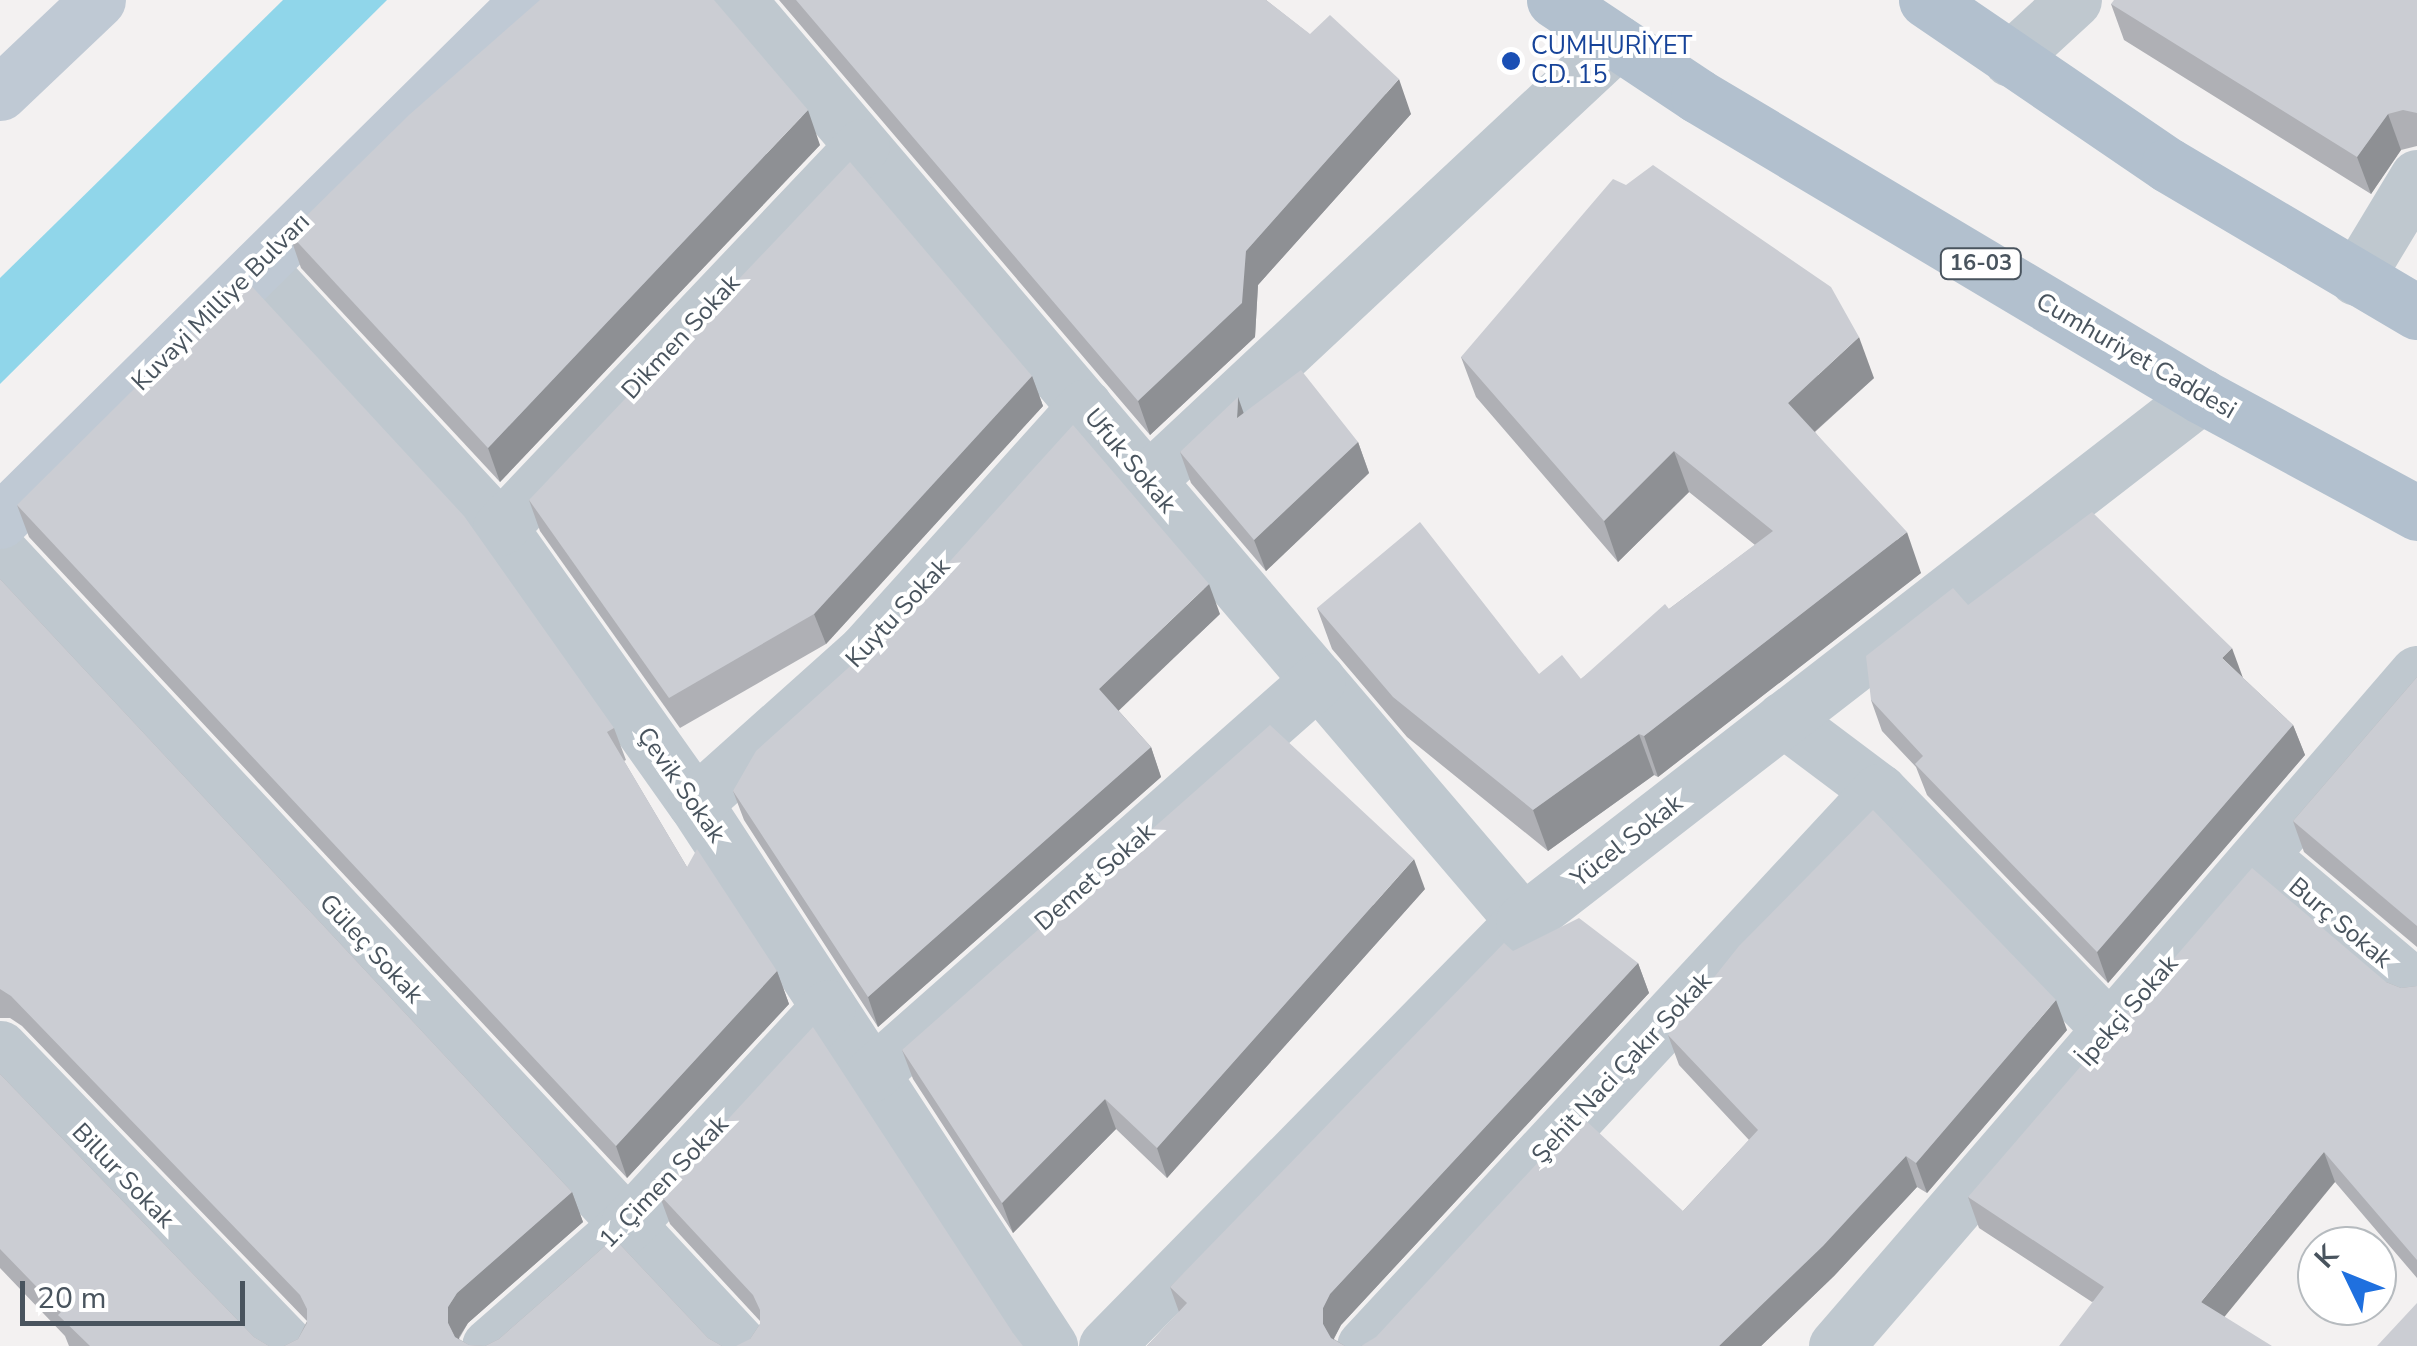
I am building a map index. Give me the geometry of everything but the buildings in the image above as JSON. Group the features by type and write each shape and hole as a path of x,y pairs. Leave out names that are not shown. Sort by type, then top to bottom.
{"main road":[{"path":"0,94 98,0"},
{"name":"Kuvayi Milliye Bulvarı","path":"0,521 528,0"},
{"name":"Cumhuriyet Caddesi","path":"1554,0 1698,96 2201,396 2417,513"},
{"path":"1926,0 2168,165 2417,312"}],"street":[{"name":"Ufuk Sokak","path":"738,0 1523,922"},
{"path":"2010,59 2074,0"},
{"path":"1147,481 1617,42"},
{"name":"Dikmen Sokak","path":"500,528 862,146"},
{"path":"2356,278 2417,177"},
{"name":"Çevik Sokak","path":"258,267 500,528 695,803 1050,1346"},
{"name":"Yücel Sokak","path":"1106,1346 1523,922 2201,396"},
{"name":"Kuytu Sokak","path":"695,803 865,651 1084,407"},
{"name":"Güleç Sokak","path":"0,552 742,1346"},
{"name":"İpekçi Sokak","path":"1836,1346 2417,673"},
{"name":"Demet Sokak","path":"872,1074 1318,680"},
{"path":"1783,719 1879,791 2111,1030"},
{"name":"Şehit Naci Çakır Sokak","path":"1364,1346 1879,791"},
{"name":"Burç Sokak","path":"2262,857 2417,988"},
{"name":"1. Çimen Sokak","path":"489,1346 628,1224 828,1007"},
{"name":"Billur Sokak","path":"0,1048 288,1346"}],"water":[{"path":"283,0 387,0 0,384 0,278"}],"place":[{"name":"CUMHURİYET CD. 15","path":"1511,61"}]}
